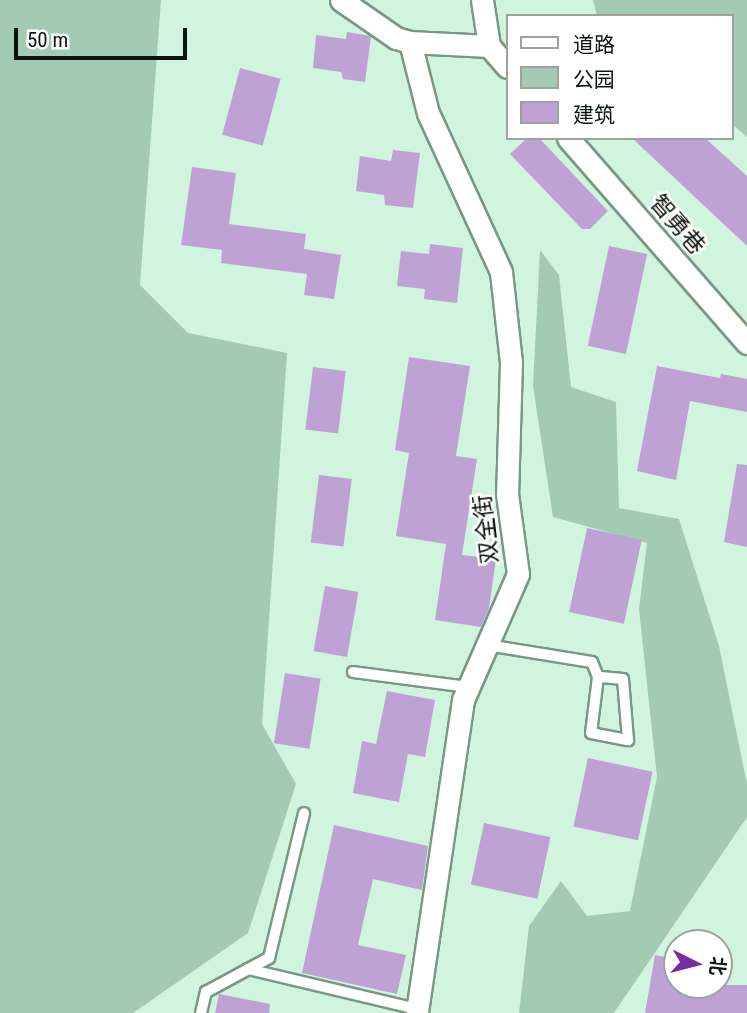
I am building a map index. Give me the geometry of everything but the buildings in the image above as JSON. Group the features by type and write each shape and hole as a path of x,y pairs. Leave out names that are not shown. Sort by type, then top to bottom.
{"street":[{"path":"341,0 396,38 410,42 489,46"},
{"path":"482,0 489,46 505,65"},
{"name":"双全街","path":"410,42 428,113 501,272 511,362 507,494 519,574 463,700 417,1011"},
{"name":"智勇巷","path":"570,140 747,344"}],"lane":[{"path":"487,645 592,662 598,677 591,733 628,740 623,679 598,677"},
{"path":"353,672 469,687"},
{"path":"201,1013 206,992 269,958 304,813"},
{"path":"248,969 417,1011"}],"green space":[{"path":"0,0 161,0 140,285 188,333 287,353 262,724 296,784 248,933 133,1013 0,1013"},
{"path":"593,0 747,0 747,137 733,125 733,14 596,14"},
{"path":"540,250 559,275 571,387 616,402 619,508 679,519 719,646 747,784 747,817 671,929 663,929 663,941 614,1013 519,1013 529,926 561,881 587,916 630,911 657,777 639,609 647,543 553,517 533,386"}]}
